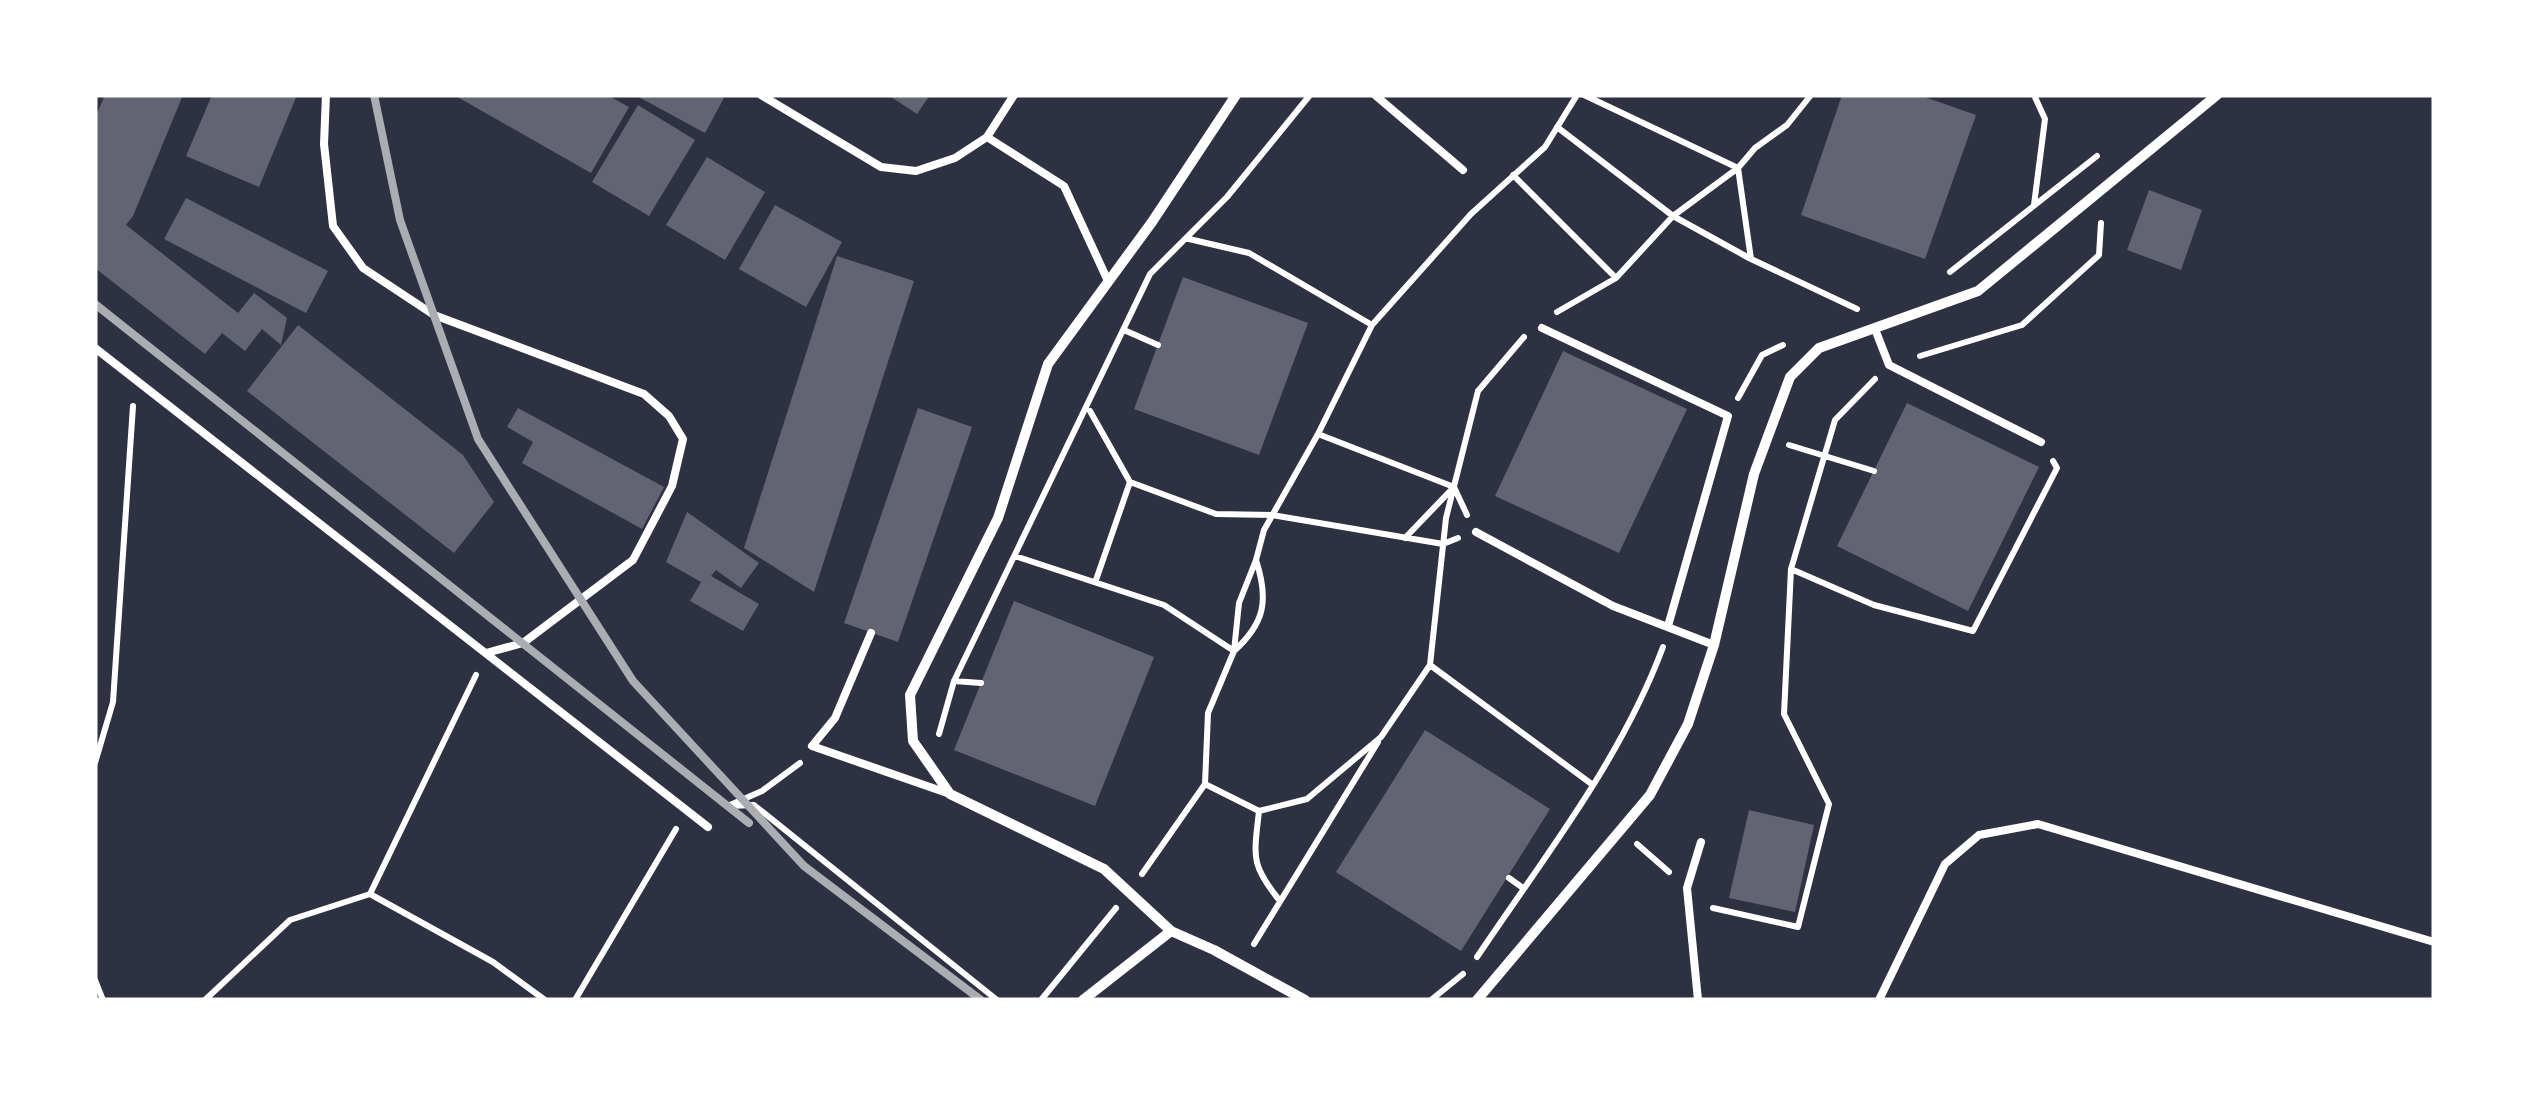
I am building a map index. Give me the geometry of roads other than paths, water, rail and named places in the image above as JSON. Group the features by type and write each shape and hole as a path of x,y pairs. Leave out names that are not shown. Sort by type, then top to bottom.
{"street":[{"path":"1236,95 1152,222 1048,364 998,518 910,694 913,741 950,794 1104,869 1172,931 1304,1000"},
{"path":"1478,1000 1650,795 1688,724 1714,645 1754,474 1790,376 1819,348 1978,291 2217,95"},
{"path":"1083,1000 1172,931"}],"lane":[{"path":"326,95 324,144 333,226 363,268 434,315 644,394 669,416 683,440 672,486 633,560 523,644 486,653"},
{"path":"760,95 881,167 916,171 956,158 987,137 1014,95"},
{"path":"1375,95 1463,170"},
{"path":"987,137 1064,186 1108,281"},
{"path":"1538,327 1728,416 1668,626"},
{"path":"1875,329 1889,365 2040,442"},
{"path":"95,348 708,827"},
{"path":"1476,532 1614,606 1714,645"},
{"path":"871,633 835,718 812,746 950,794"},
{"path":"1879,1000 1944,864 1980,836 2038,824 2434,942"},
{"path":"1698,1000 1687,888 1701,842"}],"railway":[{"path":"374,95 400,220 478,439 633,681 804,866 981,1000"},
{"path":"95,304 749,823"}]}
